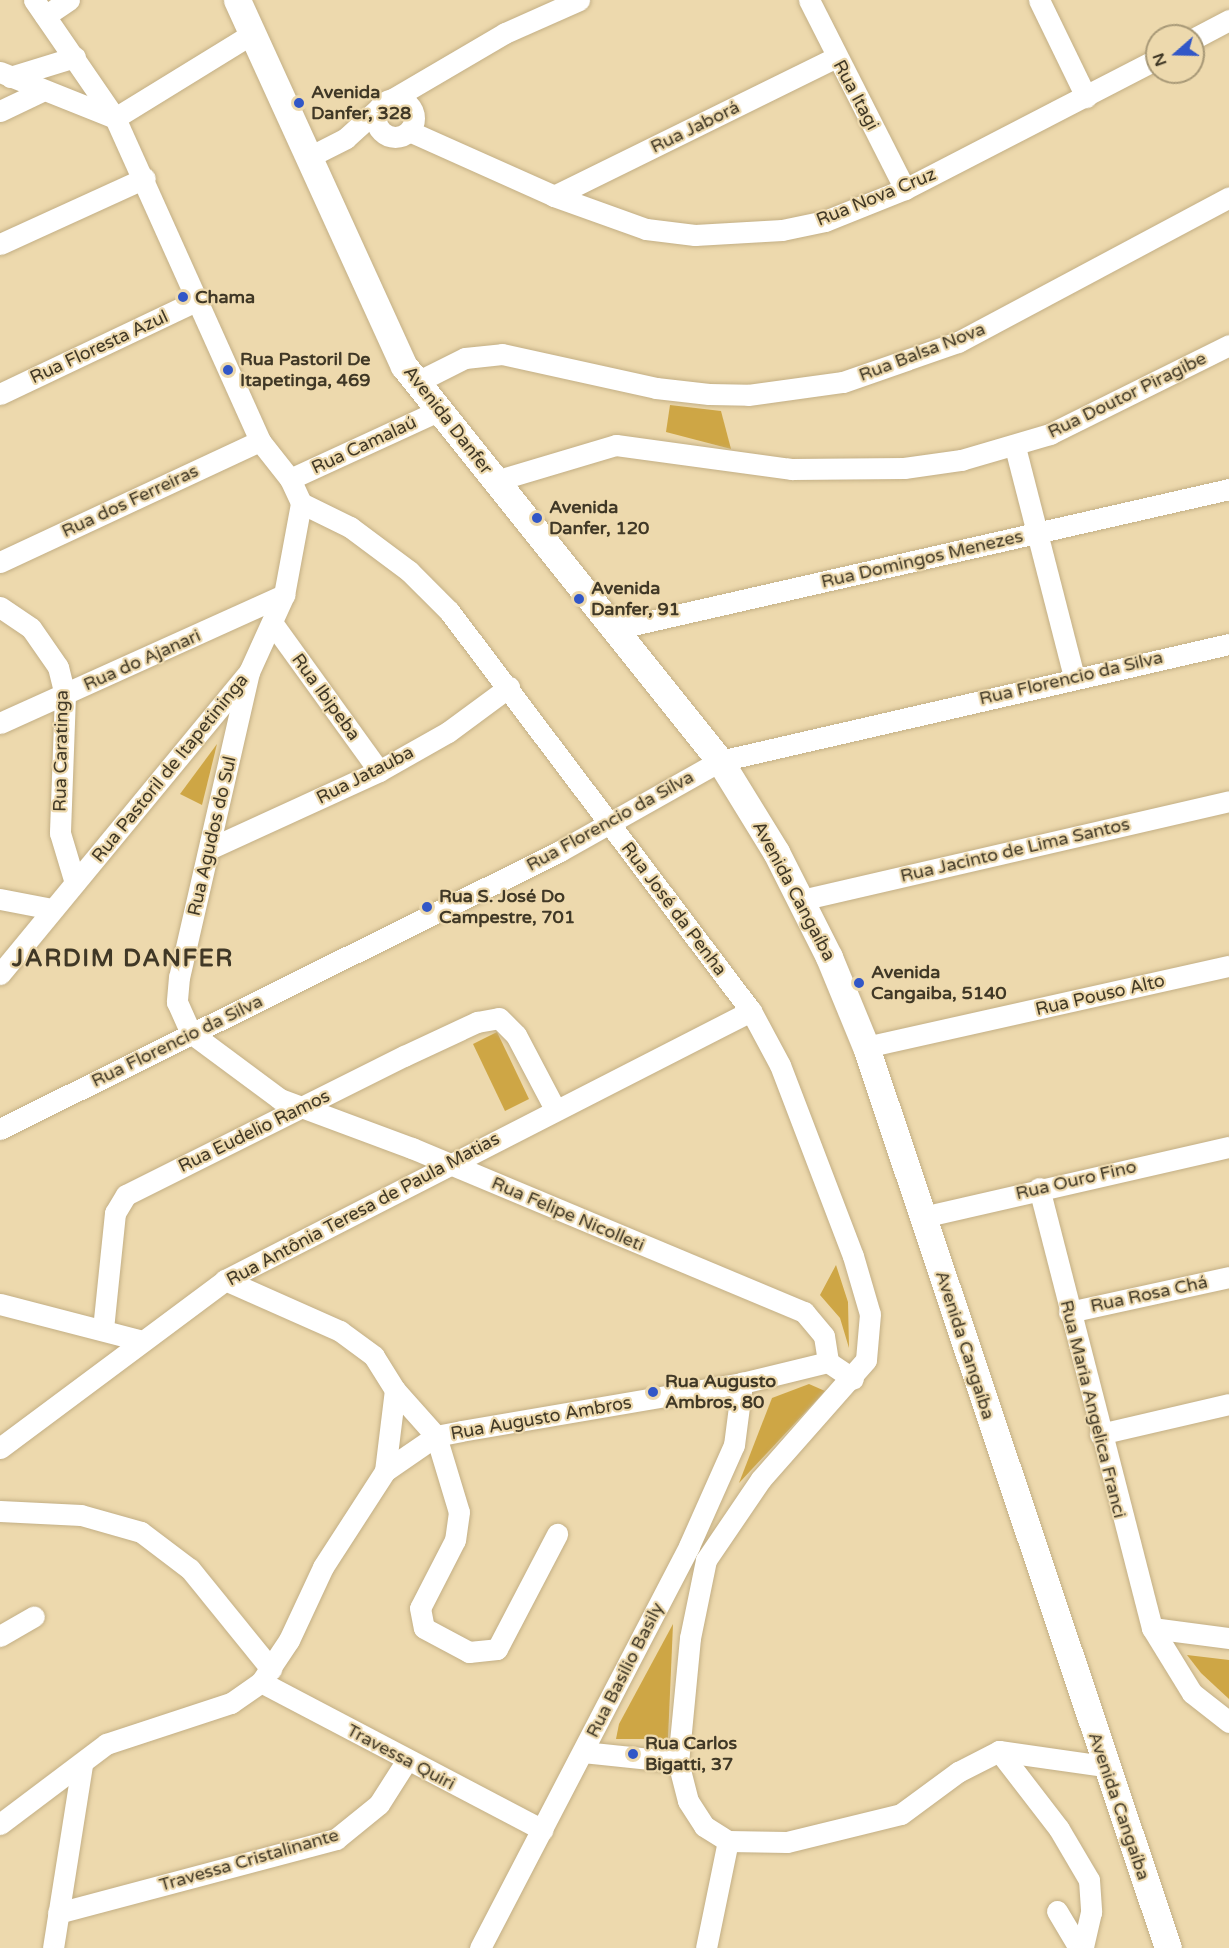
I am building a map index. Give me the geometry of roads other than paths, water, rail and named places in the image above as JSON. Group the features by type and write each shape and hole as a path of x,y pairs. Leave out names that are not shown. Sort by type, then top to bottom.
{"main road":[{"name":"Avenida Danfer","path":"245,3 253,33 311,156 383,325 415,383 720,761"},
{"name":"Avenida Cangaíba","path":"720,761 801,900 866,1047 1168,1948"}],"street":[{"path":"69,0 39,8 115,118 145,178 260,441 290,479 301,503"},
{"path":"311,156 346,138 384,104 430,75 579,0"},
{"name":"Rua Itagi","path":"809,0 836,57 906,189"},
{"path":"1039,0 1086,97"},
{"path":"1205,33 1229,20"},
{"path":"115,118 253,33"},
{"path":"5,74 75,57"},
{"name":"Rua Jaborá","path":"554,196 836,57"},
{"name":"Rua Nova Cruz","path":"400,134 554,196 646,229 695,235 782,230 825,221 906,189 1145,65"},
{"path":"5,74 40,92 115,118"},
{"path":"400,134 411,108 430,75"},
{"path":"0,111 40,92"},
{"path":"384,104 411,108"},
{"path":"384,104 378,126 400,134"},
{"path":"346,138 400,134"},
{"path":"0,244 145,178"},
{"name":"Rua Balsa Nova","path":"415,383 465,358 502,354 656,388 709,394 748,395 843,382 958,342 1229,197"},
{"name":"Rua Floresta Azul","path":"0,394 198,300"},
{"name":"Rua Doutor Piragibe","path":"495,481 616,445 752,467 843,470 904,468 1015,447 1089,417 1229,345"},
{"name":"Rua Camalaú","path":"290,479 438,411"},
{"name":"Rua dos Ferreiras","path":"0,562 260,441"},
{"path":"1015,447 1074,676"},
{"name":"Rua Domingos Menezes","path":"615,629 1229,489"},
{"name":"Rua Pastoril de Itapetininga","path":"0,974 249,672 273,624 284,595 301,503"},
{"name":"Rua José da Penha","path":"301,503 350,527 409,571 449,610 751,1011 780,1065 870,1314 866,1360 854,1379 761,1479 706,1560"},
{"name":"Rua do Ajanari","path":"0,723 284,595"},
{"name":"Rua Caratinga","path":"0,607 31,628 46,646 65,694 60,833 75,883"},
{"name":"Rua Ibipeba","path":"273,624 379,771"},
{"name":"Rua Florencio da Silva","path":"0,1129 610,824 720,761 1074,676 1229,644"},
{"name":"Rua Agudos do Sul","path":"191,1033 179,1008 179,977 211,848 249,672"},
{"name":"Rua Jatauba","path":"211,848 379,771 448,732 509,687"},
{"name":"Rua Jacinto de Lima Santos","path":"801,900 1229,801"},
{"path":"0,898 52,909"},
{"name":"Rua Pouso Alto","path":"866,1047 1229,966"},
{"name":"Rua Antônia Teresa de Paula Matias","path":"0,1448 139,1340 225,1280 447,1163 751,1011"},
{"name":"Rua Eudelio Ramos","path":"103,1329 119,1202 301,1108 477,1022 492,1017 508,1023 555,1109"},
{"name":"Rua Felipe Nicolleti","path":"191,1033 247,1079 301,1108 447,1163 804,1312 824,1336 828,1362"},
{"name":"Rua Ouro Fino","path":"923,1217 1039,1188 1229,1147"},
{"name":"Rua Maria Angelica Franci","path":"1039,1188 1100,1434 1152,1628 1192,1693 1229,1722"},
{"name":"Rua Rosa Chá","path":"1069,1312 1229,1277"},
{"name":"Rua Augusto Ambros","path":"225,1280 365,1347 395,1390 436,1436"},
{"path":"0,1304 139,1340"},
{"path":"828,1362 854,1379"},
{"name":"Rua Augusto Ambros","path":"385,1472 436,1436 742,1383 828,1362"},
{"name":"Rua Basilio Basily","path":"480,1948 689,1546 734,1445 742,1383"},
{"path":"0,1824 125,1734 231,1703 266,1675 323,1567 385,1472 395,1390"},
{"path":"1100,1434 1229,1404"},
{"path":"436,1436 457,1497 459,1524 420,1608 429,1632 478,1654 498,1649 557,1534"},
{"path":"0,1511 81,1515 141,1532 190,1569 266,1675"},
{"path":"689,1546 706,1560 690,1638 678,1762 688,1801 704,1826 728,1841 787,1842 877,1823 999,1751 1106,1766"},
{"path":"0,1636 34,1616"},
{"path":"1152,1628 1229,1638"},
{"name":"Travessa Quiri","path":"266,1675 407,1760 543,1830"},
{"path":"999,1751 1059,1829 1089,1880 1091,1911 1081,1948"},
{"path":"583,1752 678,1762"},
{"name":"Travessa Cristalinante","path":"58,1913 336,1839 379,1804 407,1760"},
{"path":"53,1948 82,1764"},
{"path":"706,1948 728,1841"},
{"path":"1057,1911 1081,1948"}],"place":[{"name":"Avenida Danfer, 328","path":"299,103"},
{"name":"Chama","path":"183,297"},
{"name":"Rua Pastoril De Itapetinga, 469","path":"228,370"},
{"name":"Avenida Danfer, 120","path":"537,518"},
{"name":"Avenida Danfer, 91","path":"579,599"},
{"name":"Rua S. José Do Campestre, 701","path":"427,907"},
{"name":"Avenida Cangaiba, 5140","path":"859,983"},
{"name":"Rua Augusto Ambros, 80","path":"653,1392"},
{"name":"Rua Carlos Bigatti, 37","path":"633,1754"}],"district":[{"name":"JARDIM DANFER","path":"123,959"}]}
